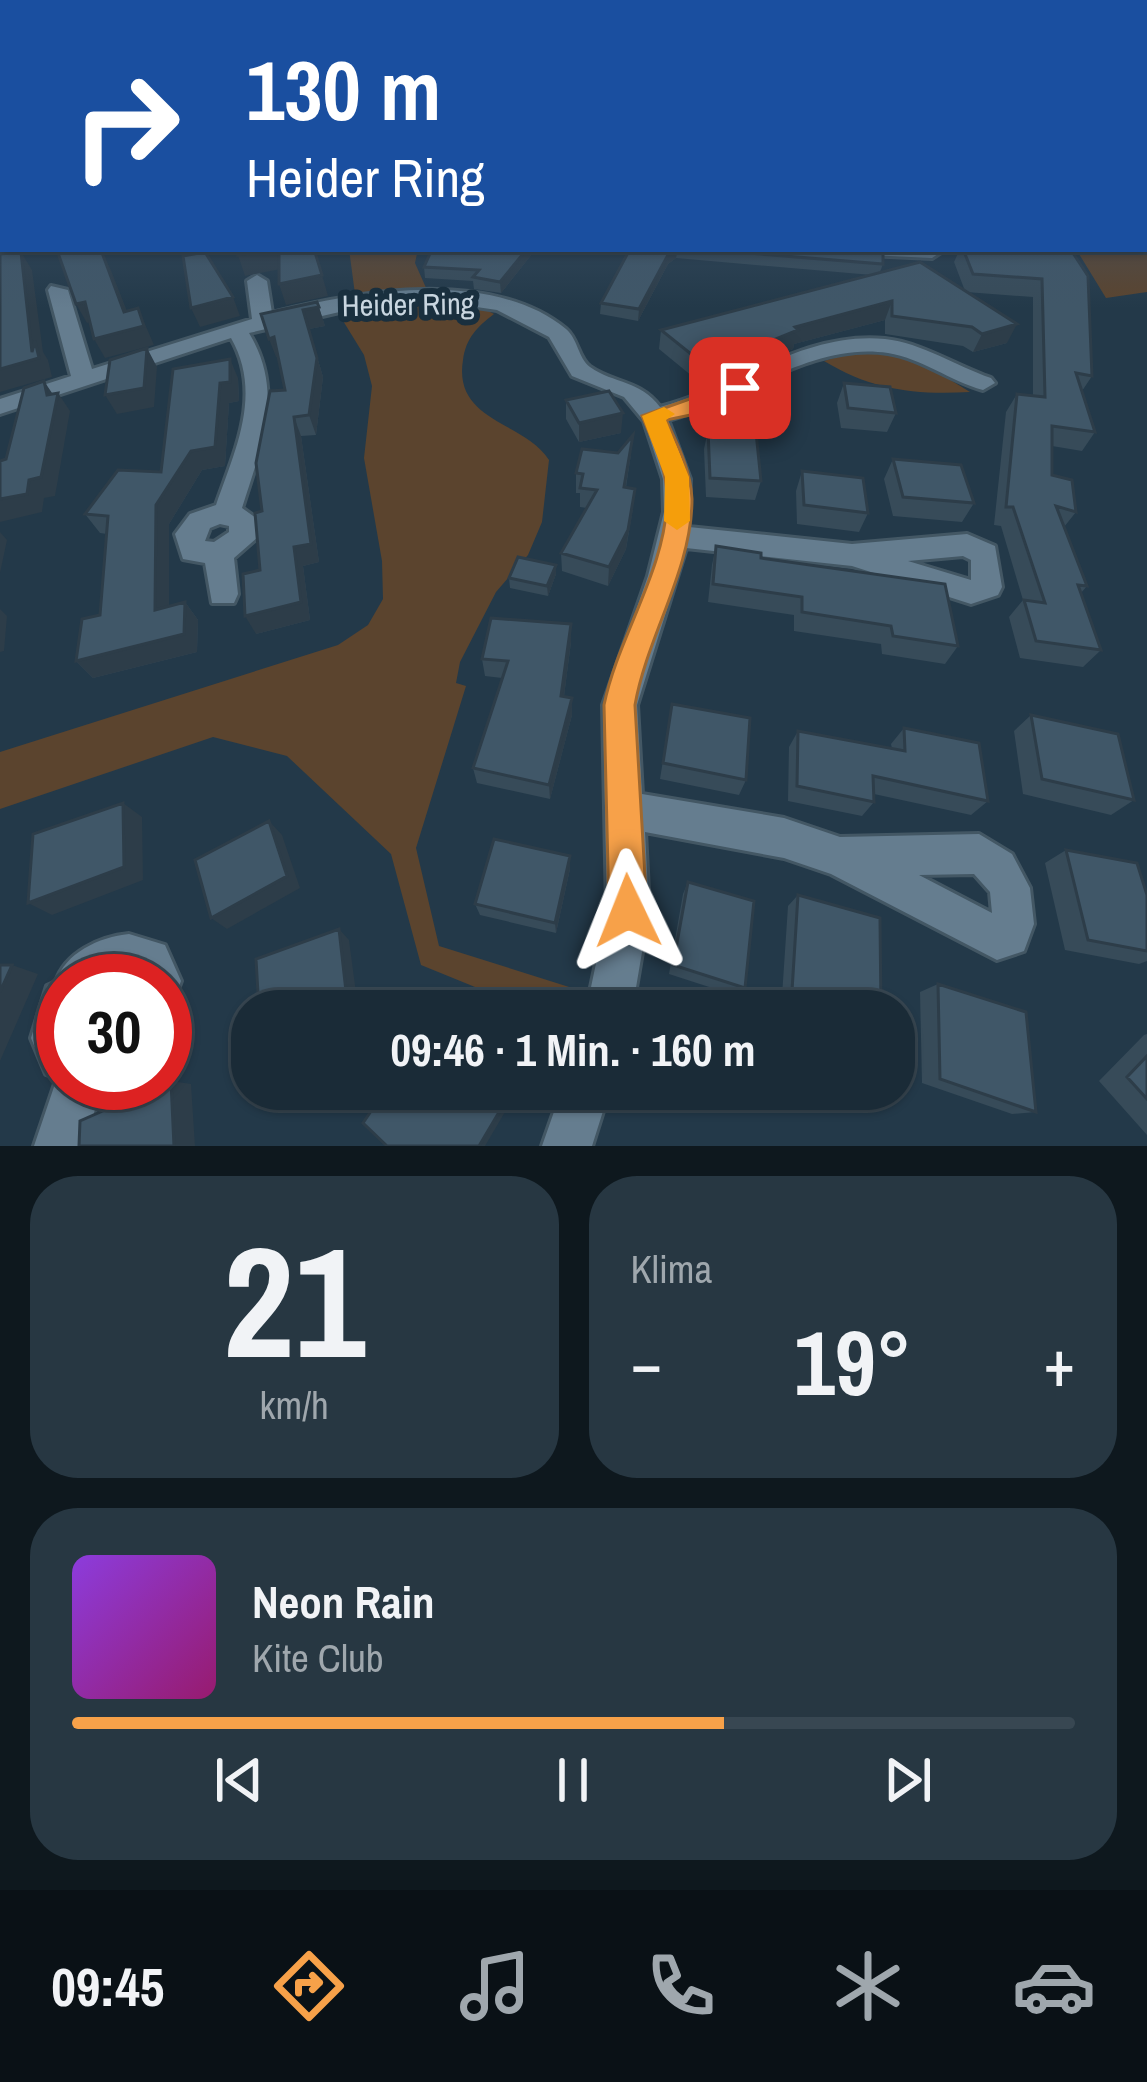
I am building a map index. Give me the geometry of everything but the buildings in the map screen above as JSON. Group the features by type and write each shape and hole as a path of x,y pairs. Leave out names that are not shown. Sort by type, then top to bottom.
{"street":[{"path":"889,252 932,252"},
{"path":"223,594 219,553 193,551 187,540 200,521 227,514 262,394 250,326 257,281"},
{"path":"58,290 84,382"},
{"name":"Heider Ring","path":"1,415 84,382 308,308 384,299 495,304 552,328 564,338 575,367 630,390 653,416"},
{"path":"613,990 628,911 618,736 625,675 676,536 677,477 653,416 697,407 806,358 849,345 903,349 983,383"},
{"path":"676,536 853,555"},
{"path":"621,809 784,838 841,857"},
{"path":"59,1146 70,1110"},
{"path":"567,1146 579,1110"}],"shaded area":[{"path":"349,252 417,252 415,263 427,290 355,294"},
{"path":"1078,252 1147,252 1147,292 1106,298"},
{"path":"436,302 460,303 494,314 473,334 464,352 463,380 469,396 479,409 538,447 549,460 542,522 528,555 496,592 460,662 456,683 466,686 416,848 439,946 579,990 482,990 421,965 391,854 287,756 213,737 0,809 0,752 338,645 368,625 383,599 382,561 364,458 372,386 364,355 337,311"},
{"path":"866,348 913,357 970,392 894,388 824,361"}],"slow traffic":[{"path":"664,414 653,416 677,477 677,521"}],"route":[{"path":"628,911 620,705 625,675 676,536 680,495 672,458 653,416 697,407 740,388"}]}
